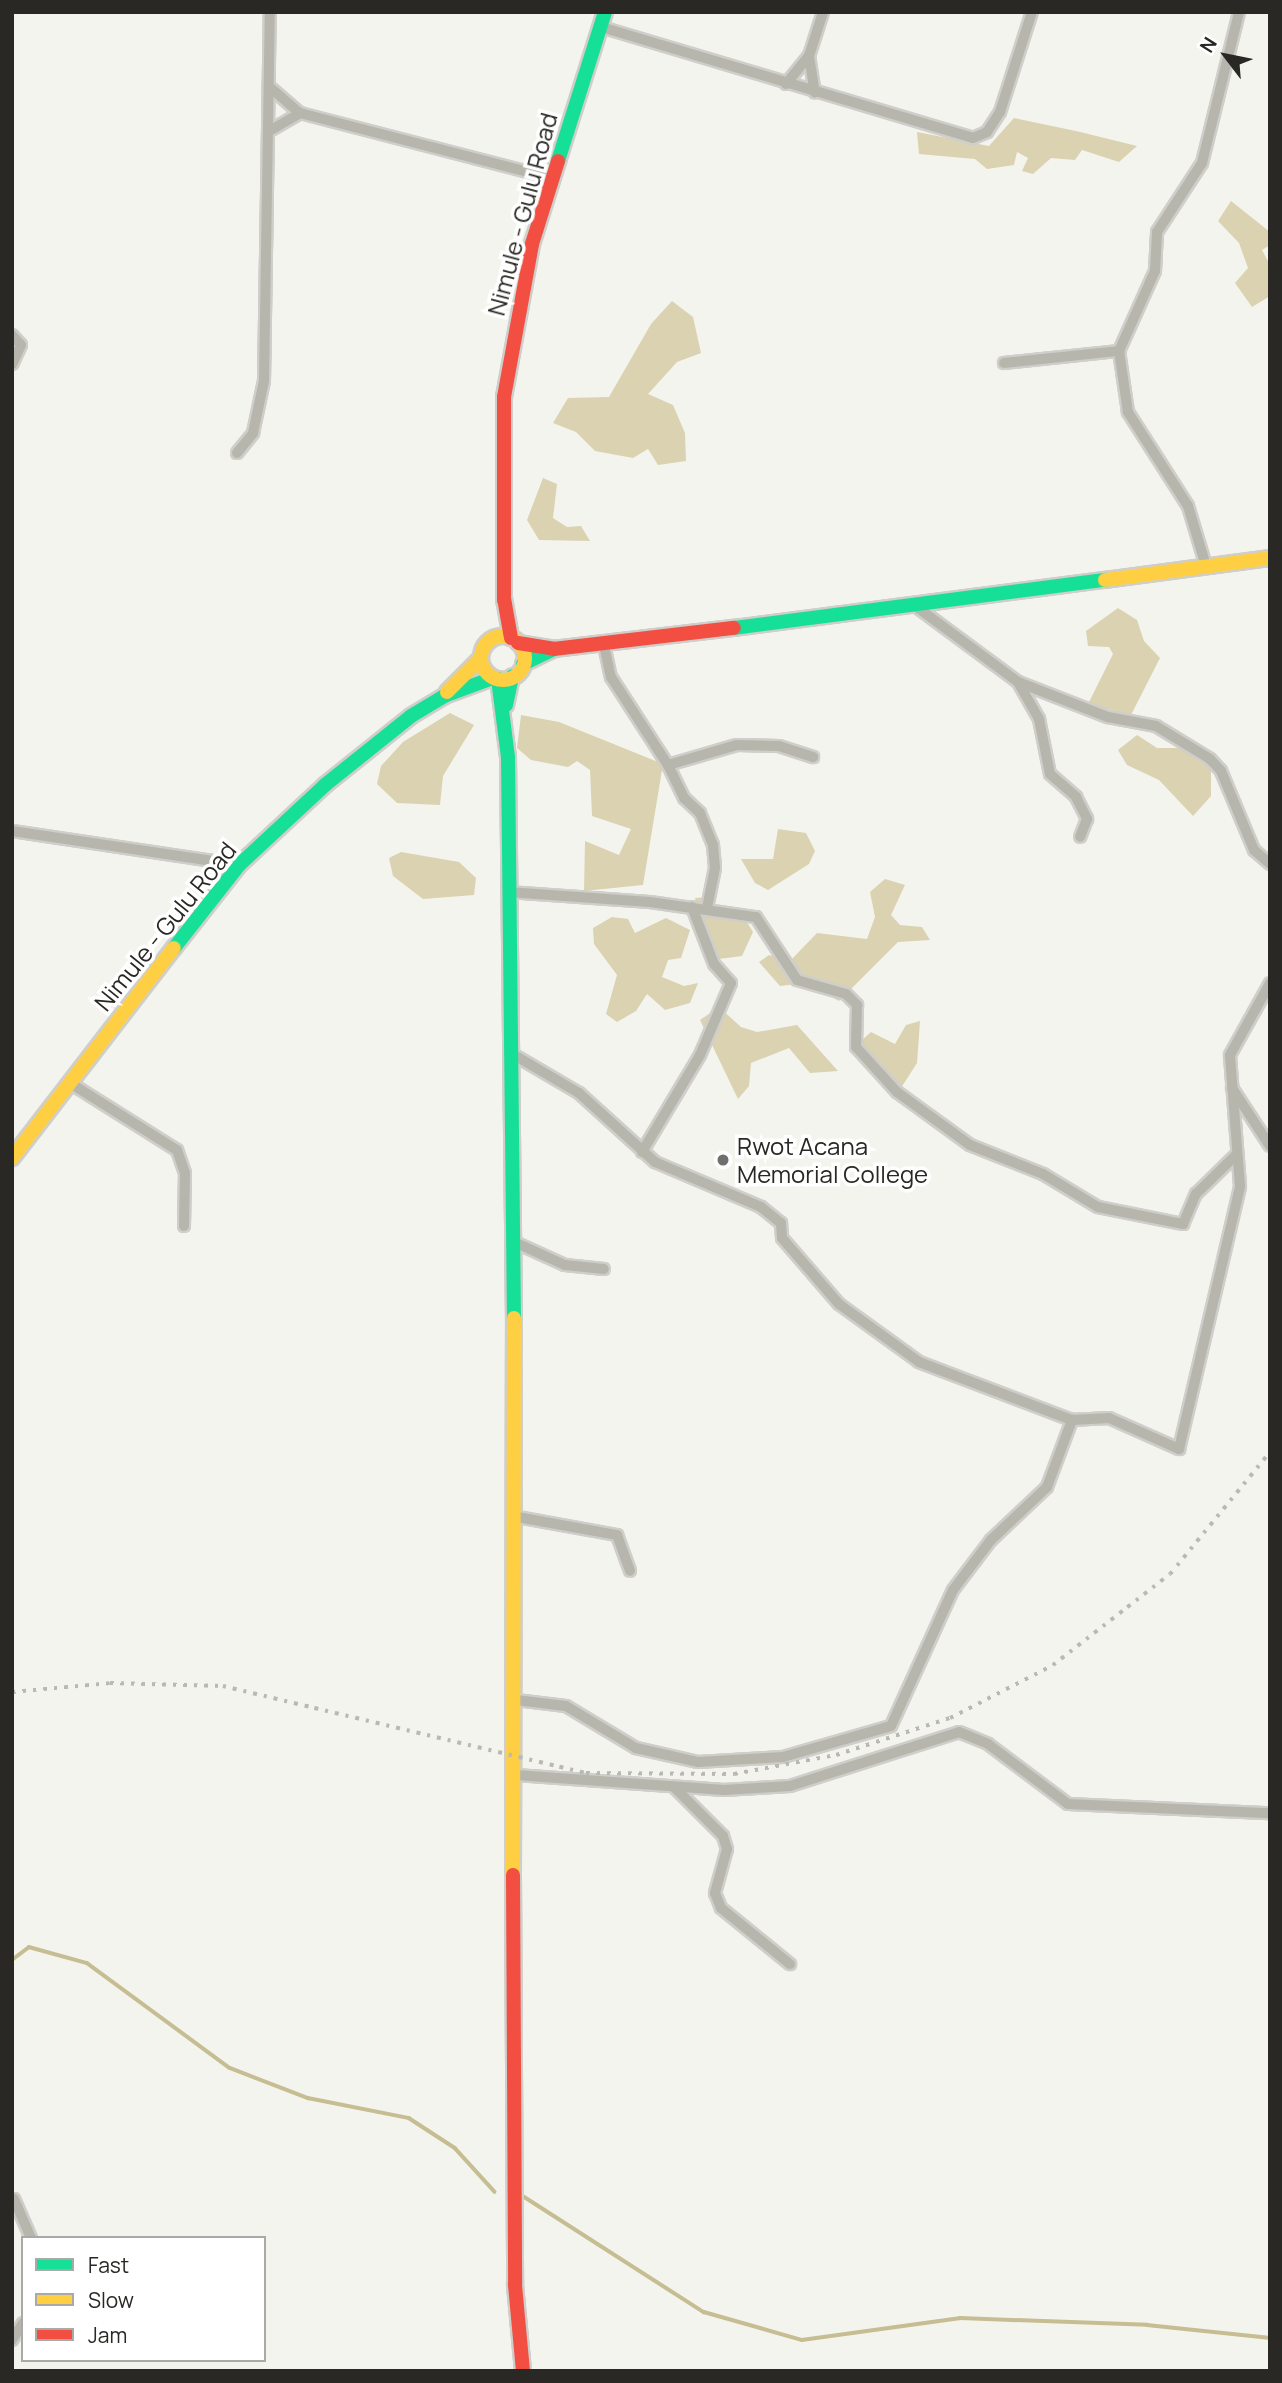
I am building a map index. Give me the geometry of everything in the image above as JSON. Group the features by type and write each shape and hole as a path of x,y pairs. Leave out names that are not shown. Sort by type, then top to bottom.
{"main road":[{"name":"Nimule - Gulu Road","path":"514,640 504,600 504,397 529,258 603,20"},
{"path":"523,2371 515,2285 512,2126 516,1700 505,710 501,678 481,659 492,639 514,640 554,649 604,645 1270,558"},
{"name":"Nimule - Gulu Road","path":"492,639 504,600"},
{"path":"514,640 523,664"},
{"path":"501,678 554,649"},
{"name":"Nimule - Gulu Road","path":"12,1158 239,865 325,785 443,696 481,659"},
{"name":"Nimule - Gulu Road","path":"443,696 501,678"}],"street":[{"path":"237,453 253,433 264,381 272,89 270,12"},
{"path":"786,84 809,56 823,12"},
{"path":"603,20 786,84 964,137 980,136 1000,112 1032,12"},
{"path":"1206,566 1188,506 1128,412 1119,352 1155,271 1157,232 1202,163 1239,12"},
{"path":"809,56 815,93"},
{"path":"272,89 300,113 552,178"},
{"path":"271,130 300,113"},
{"path":"12,335 21,345 12,364"},
{"path":"1004,363 1119,352"},
{"path":"914,605 1018,682 1108,717 1156,726 1210,759 1221,771 1254,850 1270,864"},
{"path":"604,645 611,677 667,765 684,798 700,813 713,845 715,868 708,908"},
{"path":"1018,682 1039,719 1050,774 1076,797 1087,819 1080,837"},
{"path":"667,765 737,745 788,747 813,757"},
{"path":"12,831 239,865"},
{"path":"508,892 708,908 756,917 797,980 851,999 860,1012 856,1047 926,1114 970,1145 1042,1174 1098,1207 1183,1224 1195,1194 1236,1155"},
{"path":"642,1152 700,1055 731,983 714,964 692,907"},
{"path":"508,1052 579,1093 618,1124 642,1152 669,1170 761,1207 781,1223 782,1238 839,1304 919,1362 1072,1420 1109,1418 1179,1449 1240,1185 1231,1086 1233,1046 1270,983"},
{"path":"69,1083 177,1150 185,1172 184,1226"},
{"path":"1231,1086 1270,1146"},
{"path":"512,1241 565,1265 604,1269"},
{"path":"516,1700 566,1706 636,1748 698,1762 783,1757 891,1726 953,1590 991,1541 1047,1487 1072,1420"},
{"path":"512,1516 617,1535 630,1571"},
{"path":"516,1775 676,1788 790,1786 959,1732 988,1744 1068,1804 1270,1813"},
{"path":"676,1788 723,1836 727,1849 715,1893 721,1908 790,1964"},
{"path":"14,2199 30,2236"}],"shaded area":[{"path":"1014,118 1137,146 1119,162 1082,150 1075,160 1051,158 1033,174 1022,171 1028,158 1017,152 1014,165 987,169 975,159 919,154 917,132 989,146"},
{"path":"1231,201 1270,232 1270,245 1262,250 1270,265 1270,296 1252,307 1235,283 1248,268 1239,243 1218,221"},
{"path":"672,301 693,317 701,353 677,362 648,394 673,405 685,433 686,461 658,465 648,449 633,458 595,451 576,432 553,423 568,398 609,397 651,324"},
{"path":"543,478 557,484 553,518 567,527 581,526 590,541 539,540 527,520"},
{"path":"1118,608 1137,620 1144,641 1160,658 1131,715 1088,704 1113,654 1109,647 1088,646 1086,631"},
{"path":"450,713 474,725 443,776 440,805 397,803 377,784 381,766 403,742"},
{"path":"521,715 559,722 663,764 643,885 584,891 585,841 619,855 631,829 592,816 590,770 577,761 568,767 531,760 517,748"},
{"path":"1137,735 1157,748 1180,748 1211,769 1211,796 1193,816 1159,780 1127,765 1118,750"},
{"path":"778,829 806,833 815,851 809,864 768,890 755,883 741,859 773,859"},
{"path":"401,852 459,862 476,878 474,895 423,899 393,876 389,858"},
{"path":"885,879 905,885 891,915 900,925 922,927 930,940 898,942 839,1001 805,983 780,986 759,962 769,955 790,961 817,933 867,939 875,917 870,892"},
{"path":"709,897 719,914 745,919 753,932 742,956 711,960 695,898"},
{"path":"612,917 628,919 635,933 666,918 690,930 681,958 668,960 662,977 684,986 698,983 690,1003 665,1010 647,994 636,1011 617,1022 606,1014 617,975 594,944 593,928"},
{"path":"719,1007 741,1027 757,1032 797,1025 838,1071 810,1073 789,1048 751,1063 749,1086 738,1099 700,1020"},
{"path":"920,1021 917,1063 901,1088 870,1061 861,1041 871,1032 895,1044 906,1025"}],"waterway":[{"path":"12,1960 29,1947 87,1963 230,2068 308,2098 409,2118 455,2148 495,2192"},
{"path":"523,2196 704,2312 802,2340 960,2318 1147,2325 1270,2338"}],"railway":[{"path":"12,1692 110,1683 223,1686 586,1773 734,1774 836,1755 950,1718 1053,1665 1170,1574 1270,1452"}],"traffic: fast":[{"path":"558,161 605,12"},
{"path":"734,628 1105,580"},
{"path":"523,664 554,649"},
{"path":"506,705 512,677"},
{"path":"174,948 239,865 325,785 411,716 444,696 493,678"},
{"path":"498,679 508,757 514,1318"}],"traffic: slow":[{"path":"1105,580 1270,558"},
{"path":"503,636 518,643 525,658 518,673 503,680 488,673 481,658 488,643 503,636"},
{"path":"447,692 481,658"},
{"path":"12,1158 174,948"},
{"path":"513,1875 514,1318"}],"traffic: jam":[{"path":"511,638 504,600 504,397 532,244 558,161"},
{"path":"518,643 554,649 734,628"},
{"path":"513,1875 515,2285 523,2371"}],"place":[{"name":"Rwot Acana Memorial College","path":"723,1160"}]}
